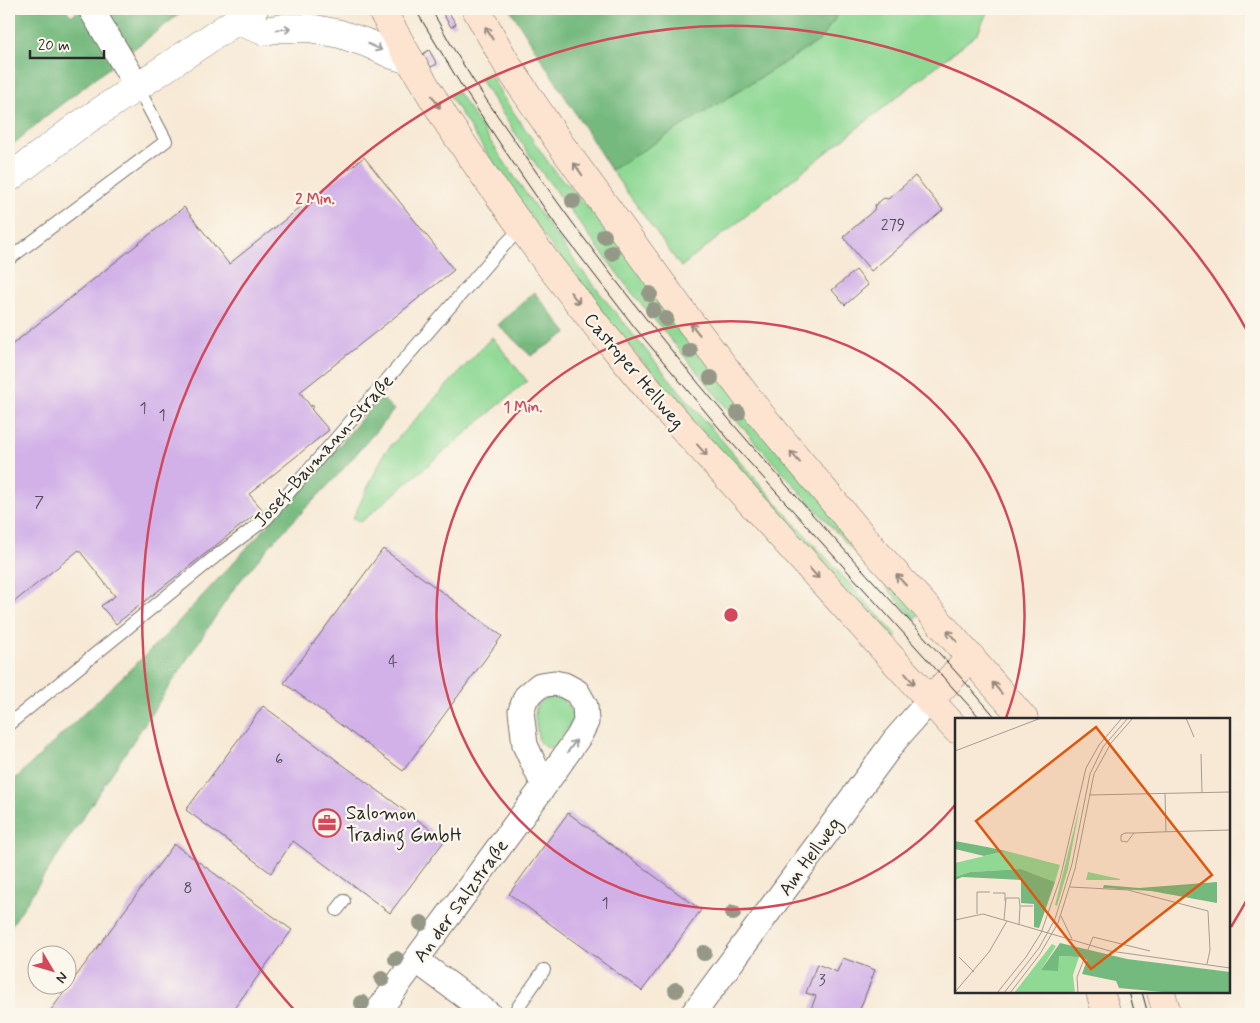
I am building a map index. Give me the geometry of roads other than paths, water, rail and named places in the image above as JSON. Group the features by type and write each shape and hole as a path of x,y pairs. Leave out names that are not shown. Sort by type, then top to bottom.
{"main road":[{"name":"Castroper Hellweg","path":"381,9 448,122 545,260 652,395 955,728"},
{"path":"476,9 508,66 561,145 692,326 791,452 875,552 1023,718"},
{"path":"929,701 970,657"},
{"path":"1100,993 1107,1014"},
{"path":"1161,993 1167,1014"}],"street":[{"path":"91,9 137,86"},
{"path":"9,178 78,126 246,15 264,30 310,28 340,34 367,43 393,56 410,60"},
{"name":"Am Hellweg","path":"693,1014 894,740 929,701"},
{"name":"An der Salzstraße","path":"376,1014 544,786"},
{"path":"416,960 489,1014"}],"lane":[{"path":"9,259 166,141 137,86"},
{"name":"Josef-Baumann-Straße","path":"9,724 216,556 266,519 469,285 522,227"},
{"path":"513,1014 544,970"}],"tram line":[{"path":"415,9 461,85 556,225 636,329 730,441 980,718"},
{"path":"431,9 474,82 548,189 647,320 753,447 996,718"},
{"path":"1129,993 1135,1014"},
{"path":"1142,993 1148,1014"}],"place":[{"name":"Salomon Trading GmbH","path":"327,823"}]}
